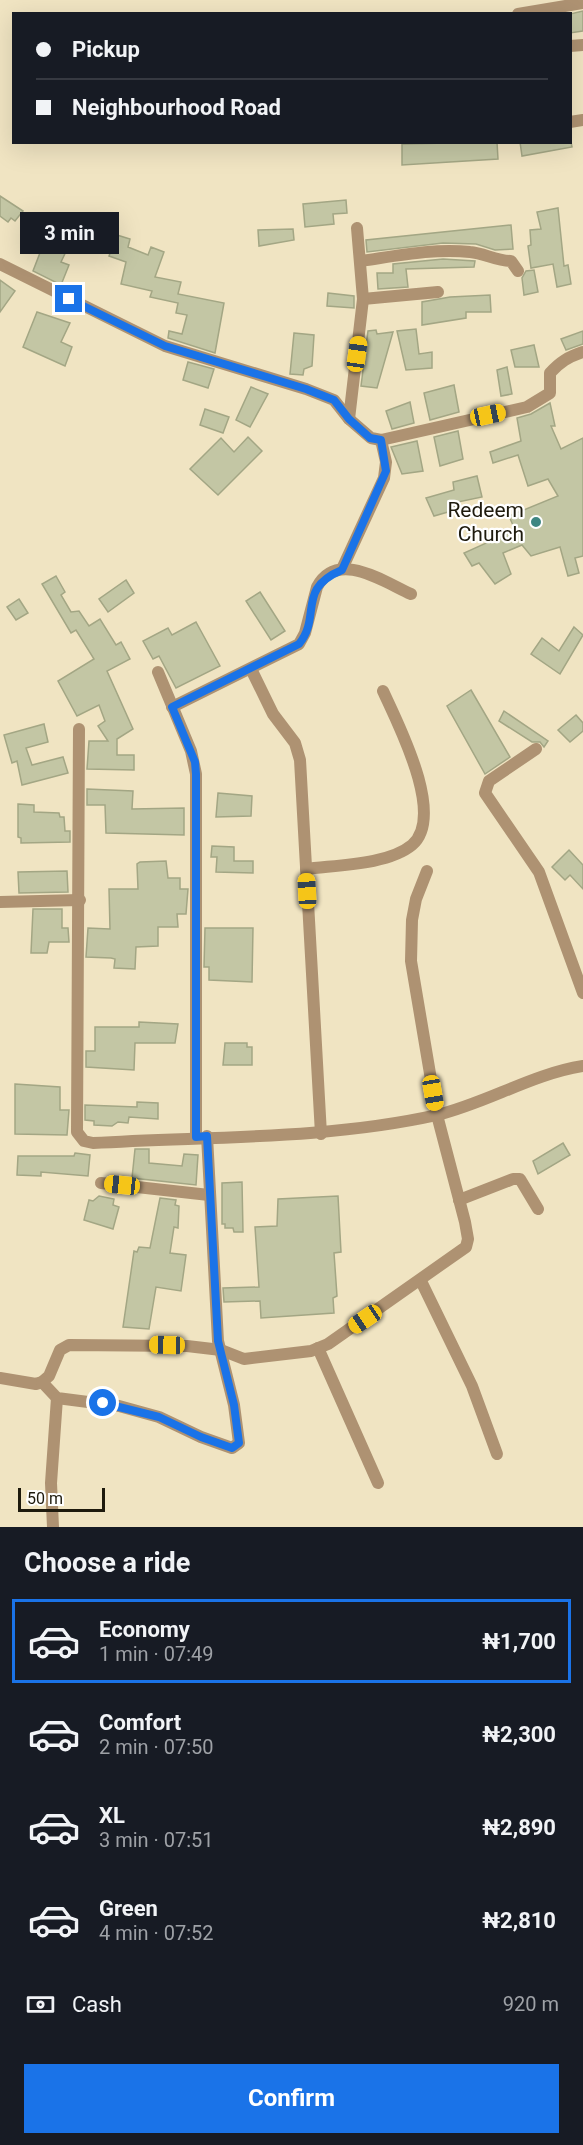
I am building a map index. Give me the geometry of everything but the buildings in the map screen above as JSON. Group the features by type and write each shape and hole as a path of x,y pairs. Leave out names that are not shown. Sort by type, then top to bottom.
{"street":[{"path":"530,12 583,3"},
{"path":"349,419 363,299 357,228"},
{"path":"361,261 403,254 474,252 500,261 511,261 518,271"},
{"path":"0,264 165,346 306,389 334,400 349,419 370,438 381,440 526,407 550,393 550,373 565,358 583,352"},
{"path":"363,299 438,292"},
{"path":"342,570 386,471 381,440"},
{"path":"172,707 299,644 305,633 320,582 342,570 355,568 411,594"},
{"path":"251,669 273,714 295,744 300,760 321,1134"},
{"path":"42,1382 57,1398 119,1406 159,1417 201,1437 232,1448 239,1443 239,1430 217,1330 209,1195 201,1136 195,762 158,672"},
{"path":"306,869 377,861 411,846 422,833 425,820 412,754 383,691"},
{"path":"79,729 80,900 77,1132 84,1141 93,1143 201,1136 321,1134 437,1115 491,1099 560,1070 583,1066"},
{"path":"536,749 489,781 485,793 539,872 583,993"},
{"path":"0,1377 36,1384 42,1382 49,1376 60,1350 69,1345 187,1346 221,1350 244,1359 318,1348 328,1344 421,1281 466,1247 468,1239 437,1115 409,940 416,899 427,871"},
{"path":"0,902 80,900"},
{"path":"459,1200 513,1179 520,1179 538,1209"},
{"path":"101,1183 209,1195"},
{"path":"421,1281 472,1386 497,1454"},
{"path":"318,1348 378,1483"},
{"path":"53,1527 51,1483 57,1398"}],"place":[{"name":"Redeem Church","path":"536,522"}],"route":[{"path":"69,299 165,346 306,389 334,400 349,419 370,438 381,440 386,462 384,478 342,570 325,577 316,587 305,633 299,644 172,707 195,762 196,1137 207,1136 218,1341 234,1405 239,1443 232,1448 218,1444 159,1417 103,1403"}]}
